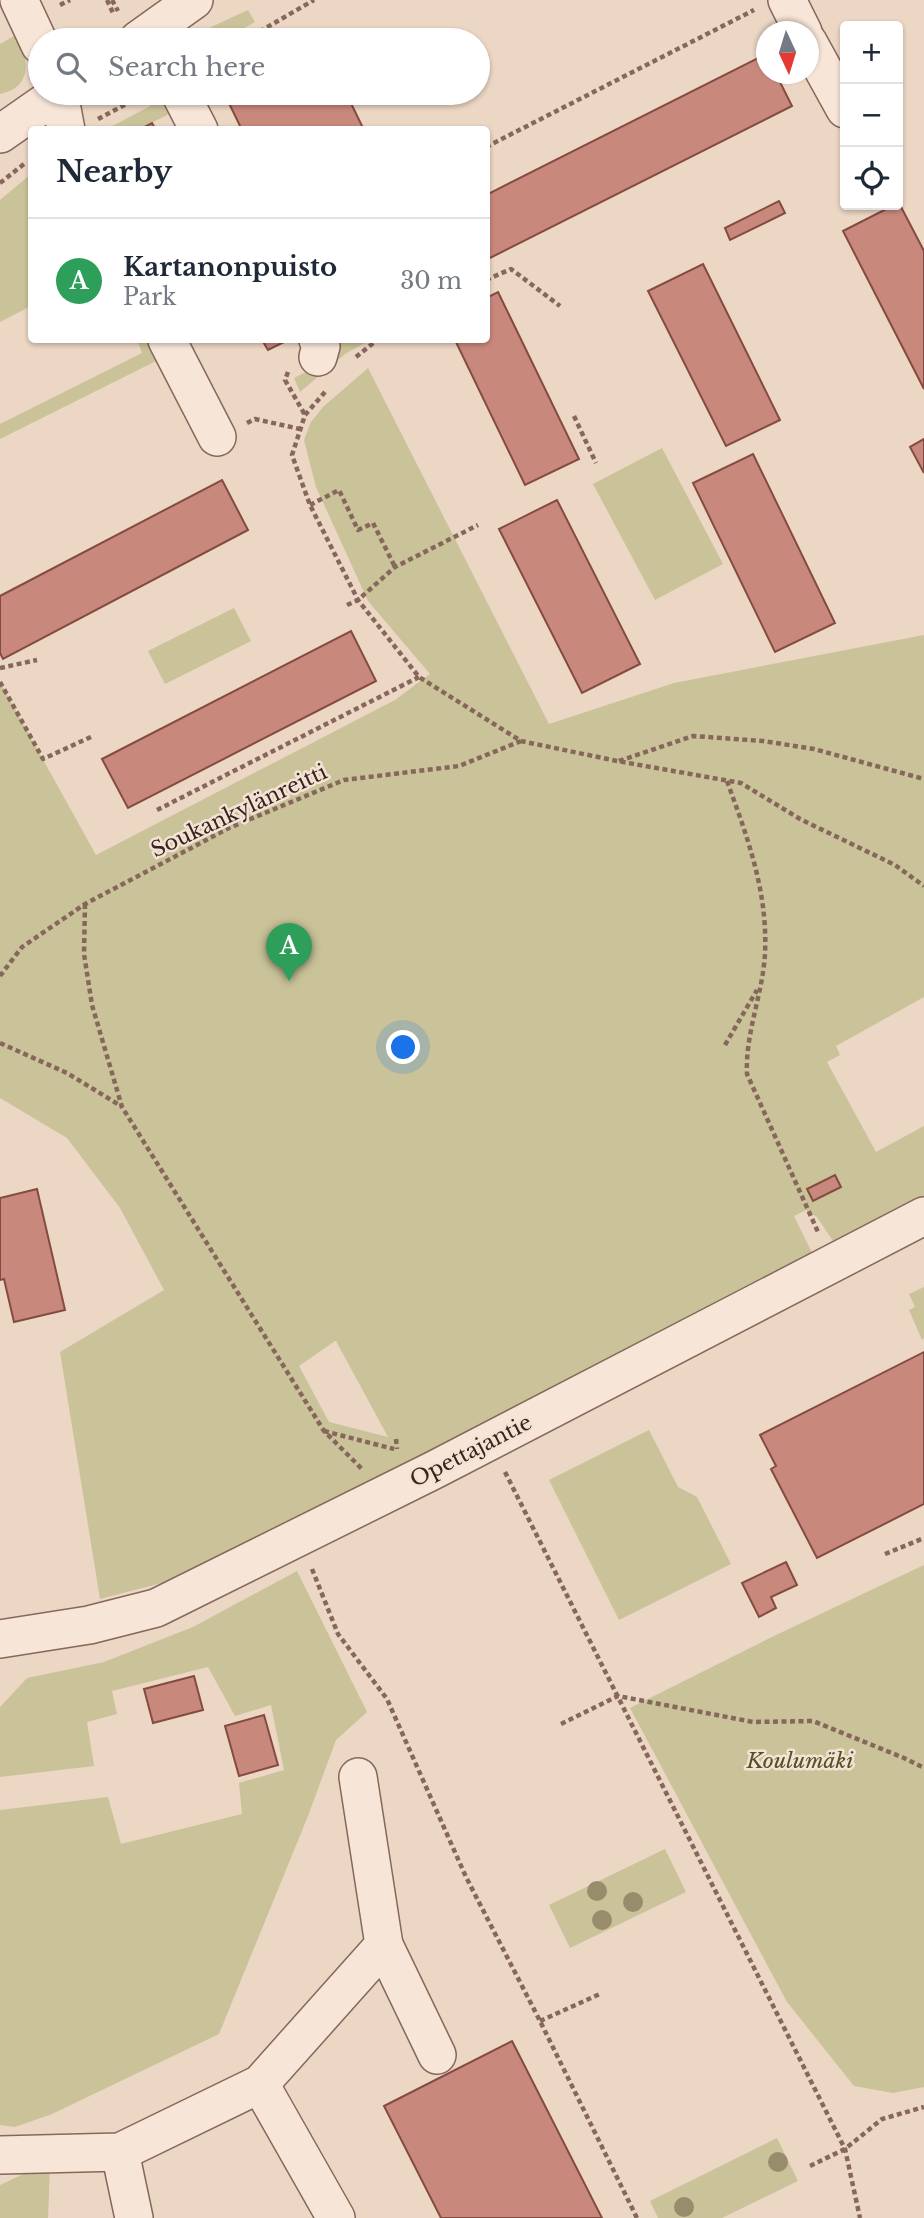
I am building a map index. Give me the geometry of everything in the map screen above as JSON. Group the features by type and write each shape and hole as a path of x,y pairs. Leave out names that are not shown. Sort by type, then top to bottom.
{"street":[{"path":"19,0 32,28"},
{"path":"155,28 194,0"},
{"path":"774,3 792,21"},
{"path":"819,62 840,100"},
{"path":"9,124 40,105"},
{"path":"66,105 78,126"},
{"path":"186,105 198,126"},
{"path":"169,343 217,437"},
{"name":"Opettajantie","path":"0,1639 89,1625 156,1608 388,1494 924,1216"},
{"path":"358,1777 384,1945 437,2055"},
{"path":"0,2155 120,2152 260,2084 384,1945"},
{"path":"260,2084 336,2218"},
{"path":"120,2152 134,2218"}],"path":[{"path":"266,28 314,0"},
{"path":"490,145 774,3"},
{"path":"78,126 122,105"},
{"path":"0,183 28,161"},
{"path":"490,278 511,269 560,306"},
{"path":"285,380 304,415"},
{"path":"574,416 596,463"},
{"path":"217,437 255,419 300,429 292,455 310,505 358,600 419,677 521,741 741,783 800,819 895,865 924,886"},
{"path":"310,505 339,490 358,530 373,523 395,567"},
{"path":"346,605 358,600 395,567 478,525"},
{"path":"0,668 37,660"},
{"path":"157,810 419,677"},
{"path":"0,682 43,759 93,736"},
{"path":"617,761 693,736 763,741 814,750 924,779"},
{"name":"Soukankylänreitti","path":"0,976 22,947 85,904 229,828 344,780 460,766 521,741"},
{"path":"727,780 751,846 759,878 765,952 746,1054 747,1074 818,1231"},
{"path":"85,904 84,954 92,1005 122,1107 324,1431 388,1494"},
{"path":"725,1045 760,986"},
{"path":"0,1043 67,1073 122,1107"},
{"path":"324,1431 448,1463"},
{"path":"396,1439 397,1450"},
{"path":"489,1441 845,2149 860,2218"},
{"path":"885,1554 924,1538"},
{"path":"308,1559 338,1634 387,1699 466,1877 637,2218"},
{"path":"561,1724 618,1696 753,1722 813,1721 924,1768"},
{"path":"540,2021 603,1993"},
{"path":"810,2166 845,2149 882,2119 924,2107"}],"green space":[{"path":"248,10 255,22 244,28 209,28"},
{"path":"14,36 18,37 22,46 25,72 18,86 0,94 0,44"},
{"path":"152,105 174,105 177,110 145,126 113,126"},
{"path":"28,177 28,308 0,322 0,200"},
{"path":"138,343 152,343 160,359 0,439 0,424 142,353"},
{"path":"333,343 365,343 345,354 300,392 294,378 335,357"},
{"path":"368,368 549,724 674,683 924,635 924,997 836,1046 840,1055 827,1062 876,1152 924,1126 924,1200 835,1244 817,1217 806,1210 794,1216 814,1257 181,1578 100,1599 60,1352 164,1290 120,1208 67,1138 0,1098 0,682 96,855 395,700 430,674 368,601 316,487 304,440 311,422 323,407","holes":["336,1341 388,1437 329,1422 299,1366"]},
{"path":"662,448 723,564 655,600 593,484"},
{"path":"234,608 251,641 165,684 148,651"},
{"path":"924,1287 922,1340 909,1310 915,1307 909,1294"},
{"path":"649,1430 678,1487 697,1497 731,1564 619,1620 549,1480"},
{"name":"Koulumäki","path":"924,1565 924,2087 893,2093 854,2086 787,2002 630,1708"},
{"path":"297,1571 367,1712 336,1740 219,2034 52,2114 15,2127 0,2125 0,1810 108,1797 121,1844 242,1814 239,1783 284,1770 271,1705 235,1716 208,1667 112,1691 117,1714 87,1722 94,1766 0,1777 0,1707 27,1678 104,1662 193,1627"},
{"path":"665,1849 686,1892 570,1948 549,1905"},
{"path":"777,2138 798,2181 722,2218 658,2218 650,2201"},
{"path":"50,2168 48,2218 0,2218 0,2185 32,2170"}],"building":[{"path":"756,59 756,84 781,84 792,106 490,258 490,193"},
{"path":"230,105 352,105 362,126 240,126"},
{"path":"779,201 785,213 730,240 725,228"},
{"path":"885,210 903,210 924,251 924,389 843,231"},
{"path":"703,264 780,420 726,446 648,291"},
{"path":"498,292 579,459 525,485 456,343 490,343 490,296"},
{"path":"264,343 282,343 268,350"},
{"path":"924,439 924,473 910,447"},
{"path":"753,454 835,623 775,652 693,483"},
{"path":"222,480 248,530 3,659 0,653 0,596"},
{"path":"557,500 640,664 582,693 499,529"},
{"path":"351,631 376,681 128,808 102,759"},
{"path":"835,1175 841,1187 813,1201 807,1189"},
{"path":"37,1189 65,1310 14,1322 4,1279 0,1280 0,1198"},
{"path":"924,1352 924,1504 817,1558 771,1469 776,1466 760,1435"},
{"path":"786,1562 797,1585 771,1597 776,1608 759,1617 742,1583"},
{"path":"194,1676 203,1710 153,1723 144,1689"},
{"path":"264,1715 278,1765 239,1776 225,1726"},
{"path":"512,2041 602,2218 441,2218 384,2106"}],"place":[{"name":"Kartanonpuisto","path":"289,981"}]}
